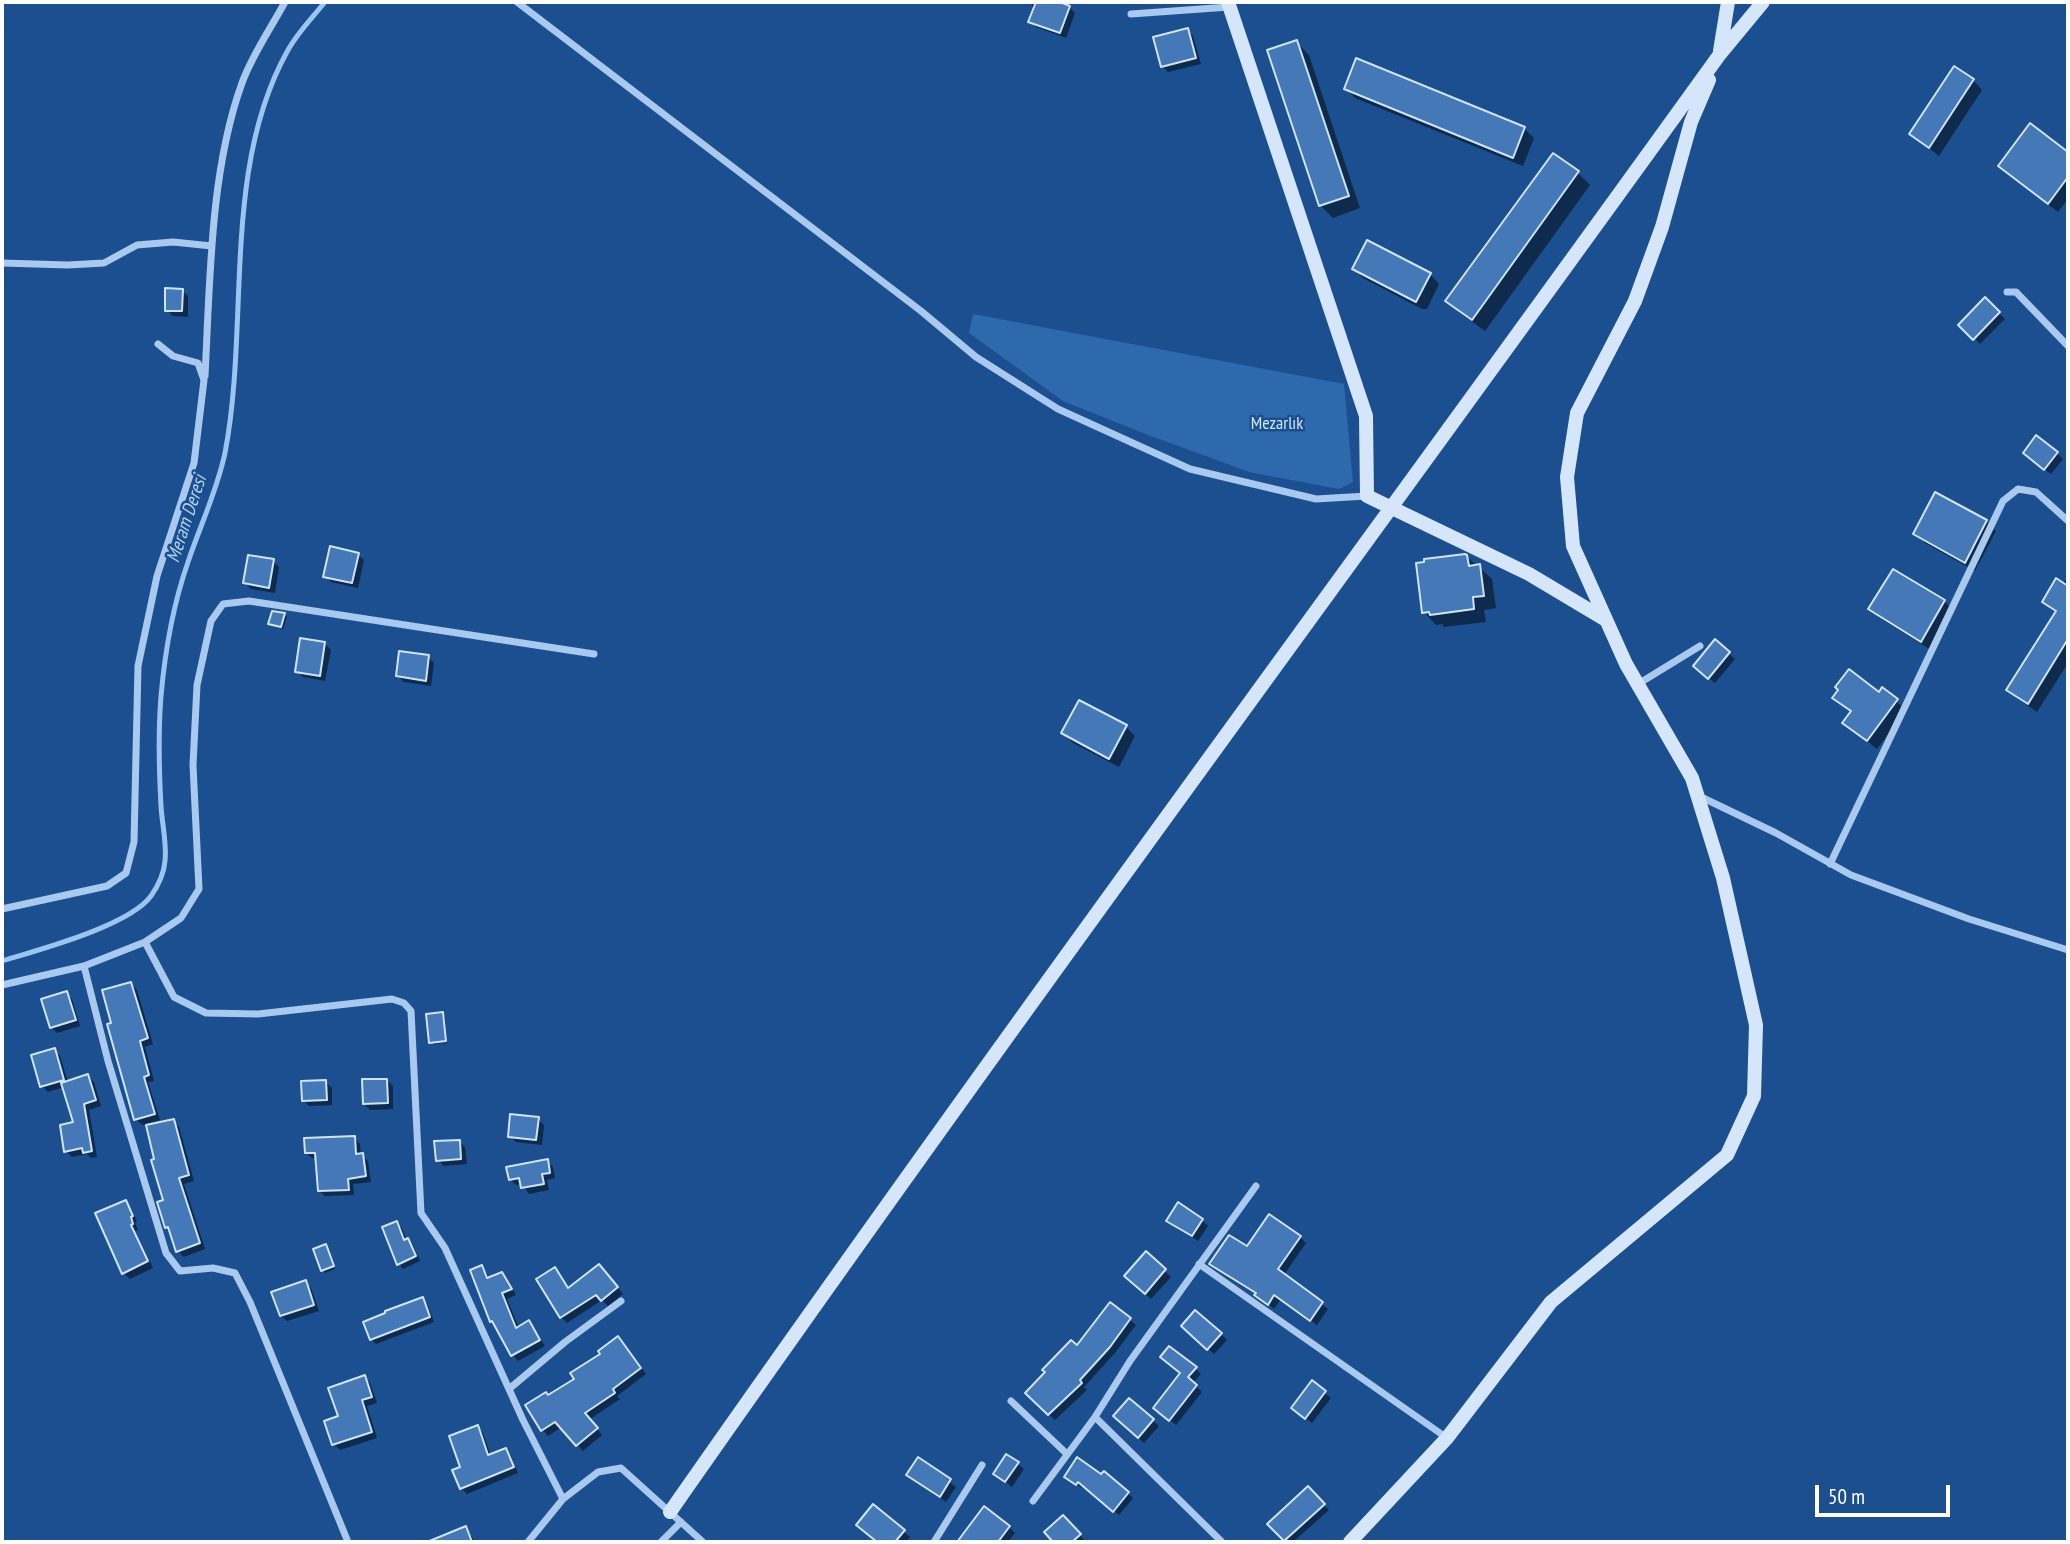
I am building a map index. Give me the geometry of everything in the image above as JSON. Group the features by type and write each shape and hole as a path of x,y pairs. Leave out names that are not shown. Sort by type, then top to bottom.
{"street":[{"path":"2,909 107,886 126,873 134,842 138,666 157,576 194,463 205,380 212,246 224,150 242,81 285,2"},
{"path":"517,2 921,311 976,357 1058,409 1190,469 1316,499 1367,496 1529,574 1606,620"},
{"path":"1350,1542 1447,1438 1551,1302 1727,1155 1754,1096 1756,1025 1723,878 1698,795 1692,778 1637,684 1573,546 1567,477 1577,413 1635,301 1662,227 1691,122 1720,54 1728,2"},
{"path":"661,1542 675,1517 1184,790 1392,508 1720,54 1763,2"},
{"path":"1131,14 1229,4 1366,416 1367,496"},
{"path":"2,263 104,263 137,245 173,242 212,246"},
{"path":"2007,292 2016,292 2068,346"},
{"path":"158,344 173,356 198,363 205,380"},
{"path":"1830,864 2003,501 2018,489 2036,492 2068,521"},
{"path":"2,985 85,966 145,942 181,918 199,889 193,765 197,685 211,621 223,604 249,601 594,654"},
{"path":"1637,684 1700,646"},
{"path":"1698,795 1776,833 1851,875 1957,915 2068,950"},
{"path":"145,942 174,997 205,1013 258,1014 392,999 404,1003 411,1011 421,1213 445,1248 563,1499"},
{"path":"85,966 108,1061 166,1253 180,1271 213,1268 235,1273 255,1315 348,1542"},
{"path":"1033,1501 1095,1418 1130,1361 1256,1186"},
{"path":"1199,1264 1447,1438"},
{"path":"509,1389 565,1342 621,1301"},
{"path":"1011,1401 1067,1454"},
{"path":"1095,1418 1222,1542"},
{"path":"934,1542 982,1465"},
{"path":"528,1542 563,1499 598,1472 621,1468 703,1542"},
{"path":"940,1534 948,1542"}],"green space":[{"name":"Mezarlık","path":"973,314 1344,384 1353,482 1339,489 1249,472 1063,401 969,333"}],"building":[{"path":"1036,2 1060,2 1070,6 1060,33 1028,22"},
{"path":"1188,28 1196,58 1161,67 1153,37"},
{"path":"1297,40 1349,196 1319,206 1267,50"},
{"path":"1356,58 1525,127 1513,158 1344,89"},
{"path":"1954,66 1974,79 1929,148 1909,134"},
{"path":"2030,123 2068,152 2068,177 2048,204 1998,166"},
{"path":"1553,153 1579,171 1472,320 1445,301"},
{"path":"1367,240 1431,273 1416,302 1352,269"},
{"path":"165,288 183,289 182,311 165,311"},
{"path":"1985,297 2000,312 1973,340 1958,325"},
{"path":"2036,435 2058,452 2044,470 2023,453"},
{"path":"1935,492 1987,520 1965,563 1913,534"},
{"path":"330,546 359,553 352,583 323,577"},
{"path":"1465,554 1469,566 1480,564 1484,596 1473,597 1474,609 1430,615 1429,612 1422,613 1416,563 1424,562 1424,559"},
{"path":"248,555 274,559 269,588 243,583"},
{"path":"1893,569 1945,600 1921,642 1868,609"},
{"path":"2056,578 2068,586 2068,639 2028,704 2006,690 2056,611 2042,602"},
{"path":"272,611 285,613 281,627 268,624"},
{"path":"300,638 325,642 320,676 295,672"},
{"path":"1715,639 1730,652 1708,679 1693,666"},
{"path":"399,651 429,655 426,681 396,676"},
{"path":"1849,669 1879,692 1882,687 1898,699 1867,741 1842,723 1851,711 1832,698 1838,690 1835,687"},
{"path":"1079,700 1127,725 1109,759 1061,733"},
{"path":"131,982 148,1038 140,1041 149,1075 144,1077 155,1114 134,1120 107,1024 111,1023 102,990"},
{"path":"67,991 76,1020 50,1028 41,999"},
{"path":"443,1012 446,1041 429,1043 426,1014"},
{"path":"55,1048 64,1080 40,1087 31,1055"},
{"path":"88,1074 96,1100 84,1104 92,1151 83,1153 82,1148 64,1152 60,1125 73,1122 61,1083"},
{"path":"362,1079 387,1079 388,1103 363,1104"},
{"path":"326,1080 327,1100 302,1101 301,1081"},
{"path":"510,1114 539,1117 536,1140 508,1137"},
{"path":"174,1119 189,1175 179,1178 200,1243 176,1252 157,1202 163,1200 151,1160 154,1159 146,1125"},
{"path":"355,1136 356,1154 363,1153 366,1176 348,1179 349,1190 318,1191 315,1153 305,1153 304,1138"},
{"path":"460,1140 461,1159 436,1161 434,1141"},
{"path":"548,1159 550,1173 542,1174 544,1184 521,1188 519,1178 509,1180 506,1167"},
{"path":"126,1200 133,1216 131,1225 148,1261 122,1274 95,1213"},
{"path":"1178,1202 1203,1219 1192,1236 1166,1221"},
{"path":"1269,1214 1301,1236 1278,1269 1323,1302 1310,1321 1274,1295 1268,1305 1254,1295 1256,1293 1209,1264 1229,1235 1247,1246"},
{"path":"397,1221 404,1240 408,1238 416,1256 397,1265 382,1227"},
{"path":"326,1244 334,1266 321,1271 313,1249"},
{"path":"1146,1251 1166,1269 1145,1294 1124,1276"},
{"path":"599,1264 618,1287 601,1301 596,1295 560,1318 536,1279 555,1267 568,1288"},
{"path":"482,1265 487,1278 502,1272 512,1289 502,1293 516,1328 529,1320 540,1340 511,1356 492,1321 490,1322 470,1270"},
{"path":"306,1280 314,1305 280,1316 271,1292"},
{"path":"423,1297 430,1317 370,1340 363,1322"},
{"path":"1110,1302 1131,1318 1110,1347 1080,1380 1082,1383 1048,1415 1025,1393 1045,1372 1042,1370 1071,1340 1077,1345"},
{"path":"1195,1310 1222,1333 1207,1350 1181,1326"},
{"path":"618,1336 641,1368 613,1389 615,1393 585,1413 598,1428 576,1446 555,1422 541,1431 525,1405 574,1379 570,1373 600,1354 598,1351"},
{"path":"1169,1346 1197,1367 1188,1377 1197,1385 1169,1421 1153,1408 1180,1373 1160,1357"},
{"path":"365,1375 372,1397 362,1400 372,1432 332,1445 324,1421 338,1416 328,1388"},
{"path":"1312,1380 1326,1391 1305,1419 1291,1408"},
{"path":"1129,1398 1154,1419 1138,1438 1113,1416"},
{"path":"478,1425 488,1455 506,1448 514,1467 460,1489 452,1470 460,1467 449,1436"},
{"path":"1006,1454 1019,1462 1005,1482 993,1474"},
{"path":"918,1457 951,1479 940,1497 906,1475"},
{"path":"1077,1457 1101,1474 1104,1471 1129,1492 1113,1512 1078,1482 1076,1485 1064,1477"},
{"path":"1308,1486 1325,1504 1284,1541 1267,1524"},
{"path":"873,1504 905,1530 895,1542 877,1542 856,1525"},
{"path":"984,1506 1010,1526 998,1542 957,1542"},
{"path":"1063,1515 1081,1534 1072,1542 1053,1542 1044,1532"},
{"path":"466,1526 472,1542 427,1542"}],"waterway":[{"name":"Meram Deresi","path":"2,961 82,936 124,917 151,896 162,875 165,847 159,738 165,662 183,578 225,453 236,352 245,196 253,145 267,96 288,50 325,2"}]}
